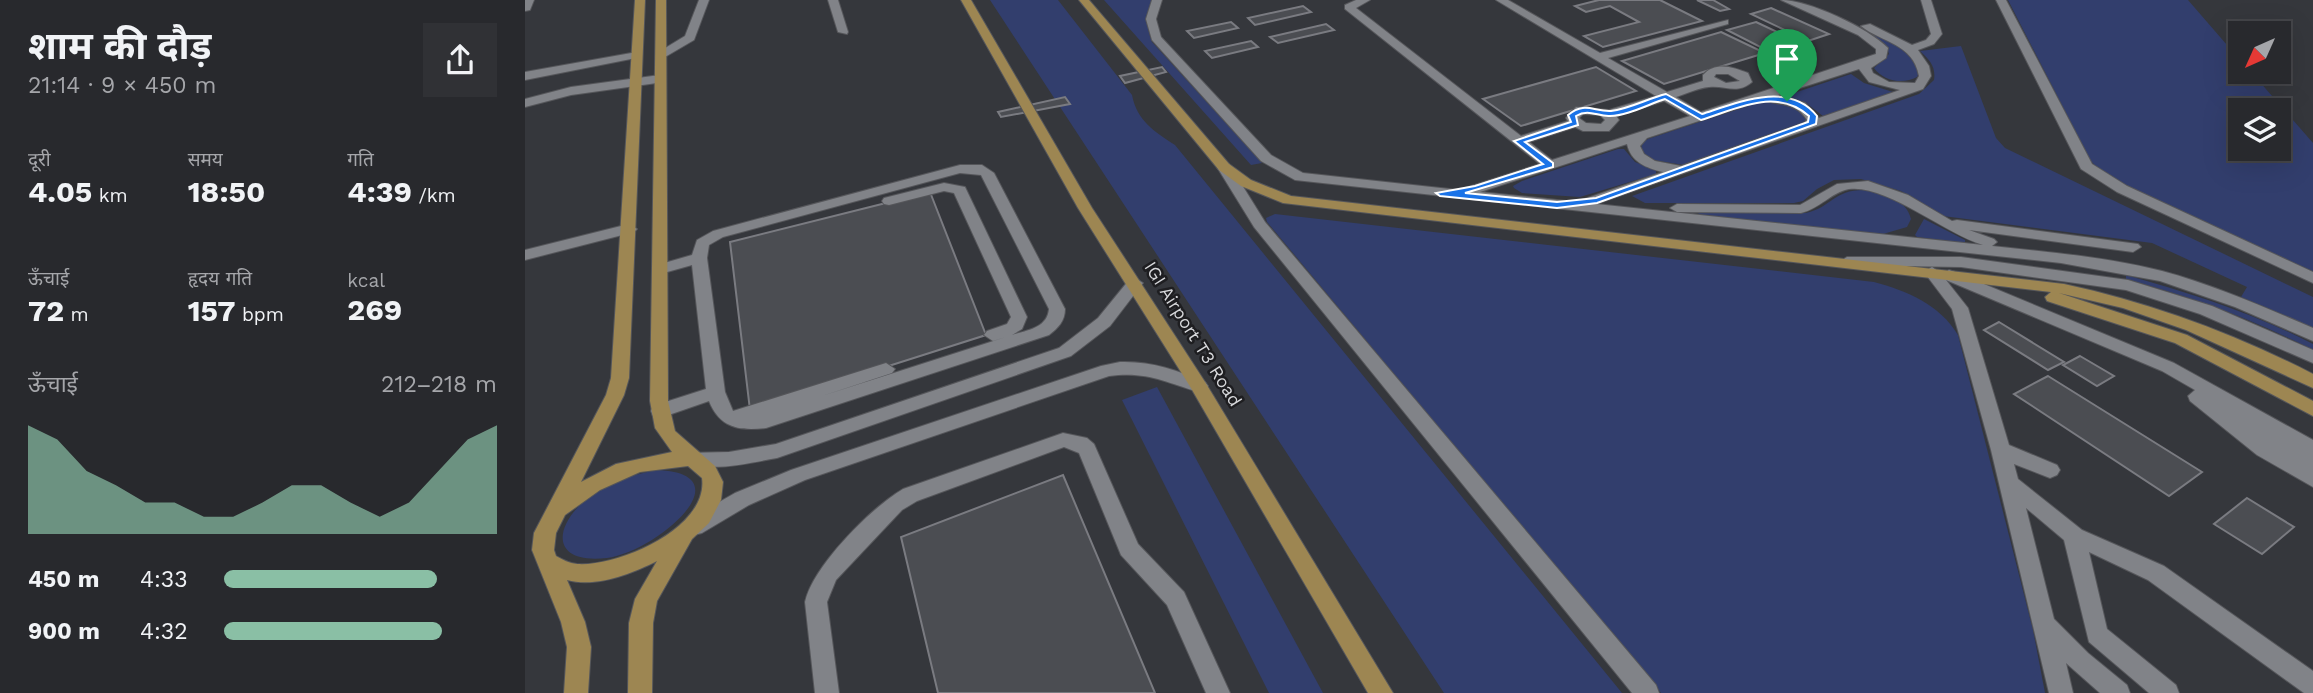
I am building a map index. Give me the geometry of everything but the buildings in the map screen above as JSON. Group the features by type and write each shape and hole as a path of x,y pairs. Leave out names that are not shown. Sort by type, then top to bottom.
{"main road":[{"path":"576,693 579,647 573,622 543,550 545,533 557,514 620,379 640,0"},
{"path":"550,563 564,571 585,573 610,570 636,562 662,549 687,531 702,515 712,496 713,480 705,468 669,440 660,411 661,0"},
{"name":"IGI Airport T3 Road","path":"966,0 1085,208 1199,386 1381,693"},
{"path":"1084,0 1224,167 1265,193 1315,205 1844,262 2064,289 2136,305 2228,339 2313,382"},
{"path":"1972,278 2063,300 2143,324 2223,359 2313,409"},
{"path":"557,514 574,497 621,470 647,462 692,458"},
{"path":"641,693 641,623 646,599 687,531"}],"street":[{"path":"661,55 689,38 705,0"},
{"path":"833,0 843,32"},
{"path":"1157,0 1151,19 1153,35 1275,165 1300,177 1885,239 2133,247"},
{"path":"1365,0 1349,7 1550,165"},
{"path":"1501,0 1701,117"},
{"path":"1440,193 1477,189 1758,99 1882,56 1883,52 1875,41 1786,0"},
{"path":"1557,205 1597,200 1902,94 1923,82 1923,64 1910,49 1882,33 1805,0"},
{"path":"1910,49 1930,42 1937,34 1926,0"},
{"path":"2001,0 2086,166 2122,189 2313,278"},
{"path":"1599,57 1724,22"},
{"path":"525,76 637,55"},
{"path":"1870,62 1864,71 1875,80 1907,87 1923,82"},
{"path":"525,91 660,77"},
{"path":"525,103 571,91 636,80"},
{"path":"1519,141 1575,123 1590,128 1604,128 1613,120 1609,114 1712,82"},
{"path":"1758,99 1787,101 1804,108 1814,120 1808,127"},
{"path":"1642,136 1633,145 1638,156 1658,167 1689,168"},
{"path":"1224,167 1259,224 1647,693"},
{"path":"960,169 982,169 987,173 1057,309 1057,317 1044,331 766,421 746,424 729,419 719,408 716,392 699,253 705,240 717,234 960,169"},
{"path":"1611,211 1696,208 1801,209 1813,204 1831,190 1860,185 1885,190 1931,216 1996,241 2061,258 2168,278 2241,303 2313,335"},
{"path":"660,269 699,253 944,187 956,187 960,190 1019,317 1018,323 1007,330 729,419"},
{"path":"1885,239 1905,235 1916,226 1920,215 1912,203"},
{"path":"525,255 628,229"},
{"path":"1844,262 1961,262 2107,281 2206,310 2313,357"},
{"path":"1940,274 2168,367 2313,449"},
{"path":"1940,274 1960,308 2001,450 2061,693"},
{"path":"692,458 729,459 777,451 1065,352 1104,322 1135,283"},
{"path":"2077,328 2313,464"},
{"path":"687,531 742,499 798,475 1107,370 1144,367 1162,370 1199,386"},
{"path":"660,411 716,392"},
{"path":"2197,396 2313,493"},
{"path":"827,693 816,602 819,588 828,573 885,512 910,495 1063,440 1071,440 1087,449 1129,549 1176,599 1218,693"},
{"path":"2001,450 2050,470"},
{"path":"2264,450 2313,480"},
{"path":"2009,483 2074,536 2156,573 2313,685"},
{"path":"2074,536 2097,635 2167,693"},
{"path":"2045,620 2070,652 2117,693"}],"shaded area":[{"path":"990,0 1058,0 1132,95 1142,119 1175,145 1622,693 1444,693"},
{"path":"1104,0 1154,0 1148,21 1152,42 1262,163 1251,165"},
{"path":"2008,0 2188,0 2228,46 2228,84 2261,84 2274,98 2228,98 2228,161 2291,161 2291,118 2313,143 2313,272 2123,184 2098,169 2090,160"},
{"path":"1875,33 1907,54 1916,65 1919,73 1917,77 1906,81 1888,79 1874,68 1889,54 1886,45 1871,34"},
{"path":"1961,46 1996,138 2005,148 2313,297 2313,328 2241,297 2247,287 2152,243 1943,216 1901,191 1861,179 1834,180 1803,201 1794,203 1645,203 1632,196 1919,94 1934,80 1931,64 1920,51"},
{"path":"1851,74 1864,83 1893,92 1823,116 1806,103 1785,96"},
{"path":"1760,102 1790,106 1806,116 1806,121 1684,165 1653,160 1641,151 1642,143 1648,139"},
{"path":"1624,149 1635,162 1656,170 1656,174 1580,197 1522,193 1513,186 1522,181"},
{"path":"1864,190 1899,201 1911,219 1907,227 1883,234 1701,216 1698,213 1806,213 1846,193"},
{"path":"1275,214 1874,282 1921,300 1941,315 1958,335 2033,630 2045,693 1661,693 1267,222 1266,218"},
{"path":"1924,219 1965,240 1965,243 1917,237 1915,235"},
{"path":"2126,275 2244,313 2313,344 2313,350 2268,328 2221,310 2126,279"},
{"path":"1157,387 1323,693 1269,693 1122,400"},
{"path":"656,470 682,474 694,484 694,498 684,513 668,528 627,553 607,558 574,555 566,549 564,529 579,506 599,490 615,482"}],"route":[{"path":"1666,96 1701,117 1758,99 1787,101 1810,112 1814,120 1812,124 1597,200 1577,205 1557,205 1440,193 1477,189 1550,165 1519,141 1575,123 1572,115 1580,110 1592,109 1609,114 1666,96"}]}
